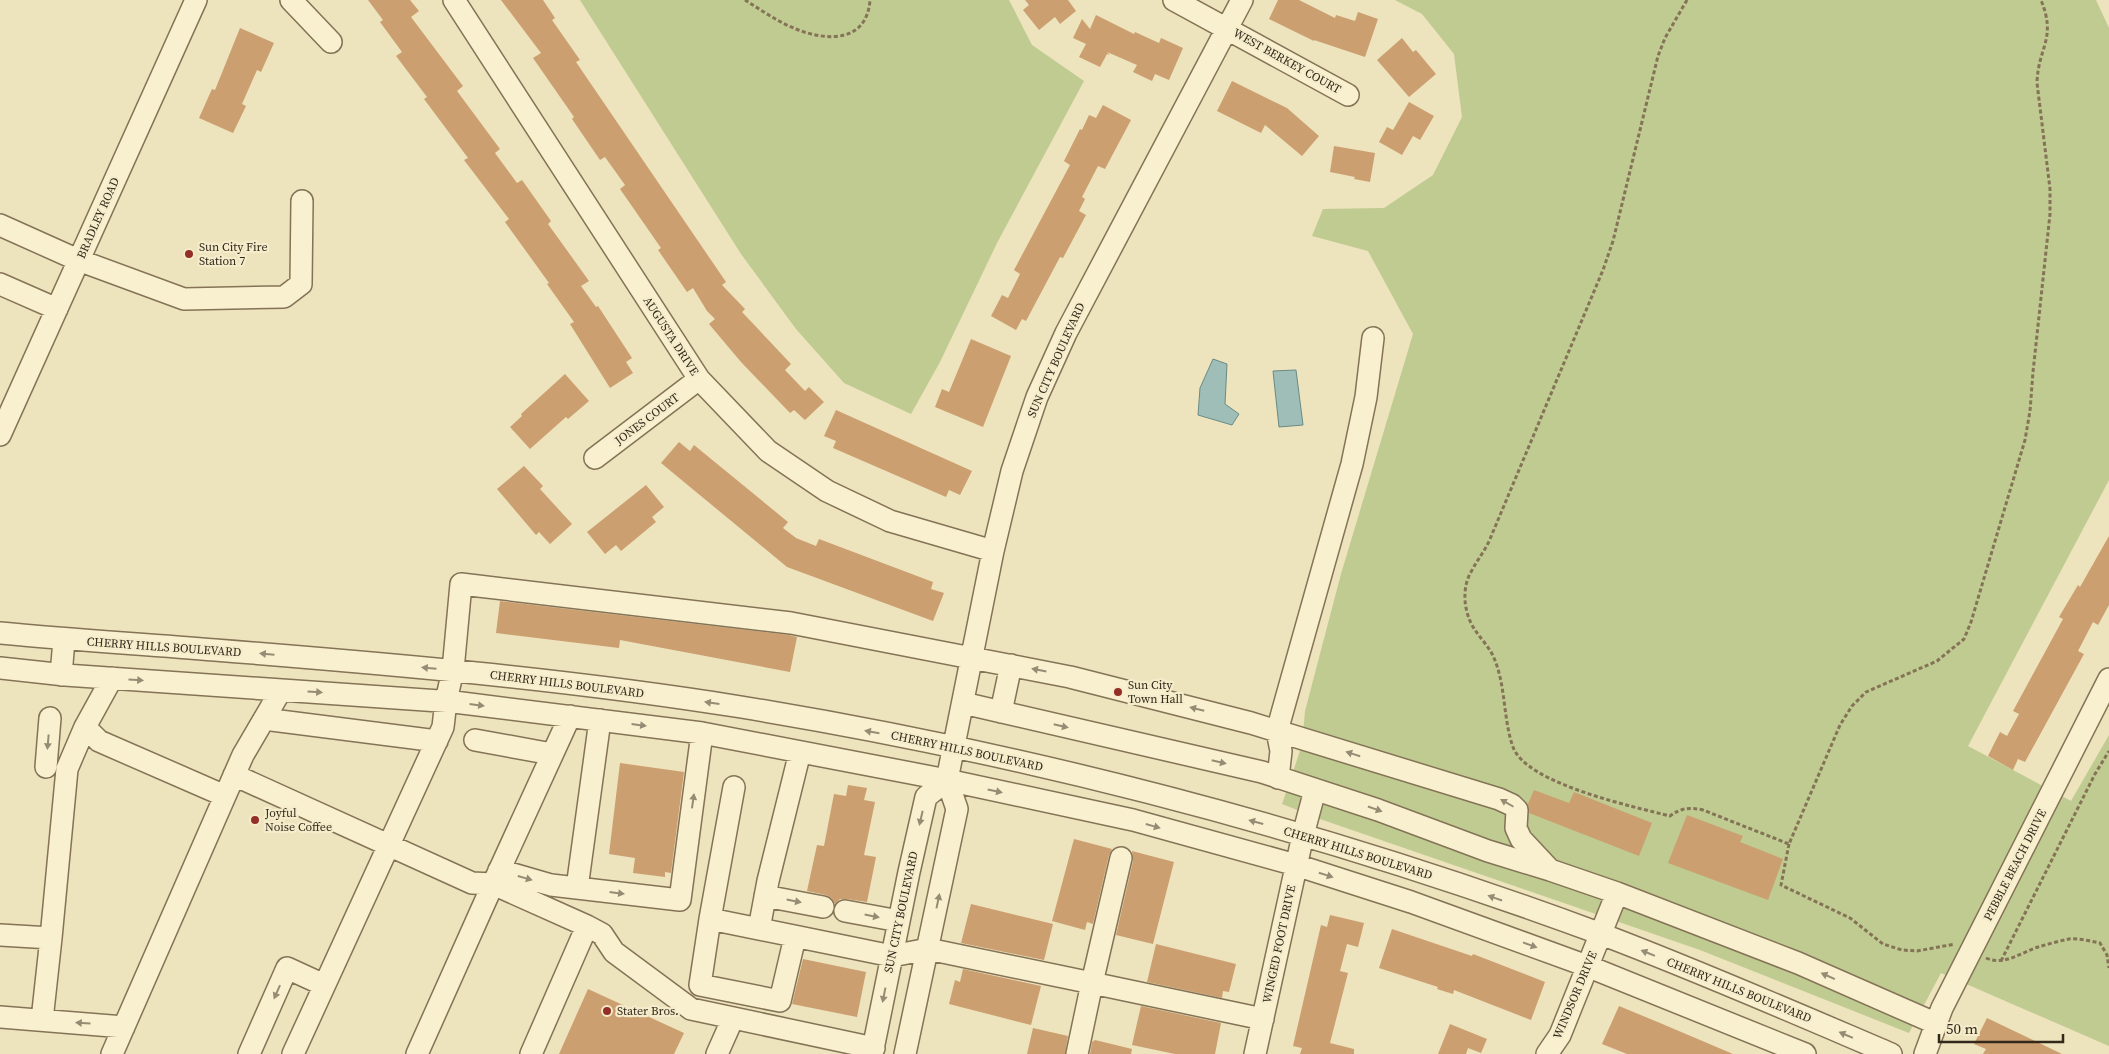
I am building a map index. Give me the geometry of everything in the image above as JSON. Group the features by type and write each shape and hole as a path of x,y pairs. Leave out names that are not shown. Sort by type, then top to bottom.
{"street":[{"name":"BRADLEY ROAD","path":"1,432 196,0"},
{"path":"292,0 331,42"},
{"name":"AUGUSTA DRIVE","path":"454,0 699,379 768,452 827,491 890,521 993,552"},
{"name":"WEST BERKEY COURT","path":"1174,0 1348,95"},
{"name":"SUN CITY BOULEVARD","path":"873,1051 926,797 947,780 993,552 1012,471 1037,397 1066,333 1242,0"},
{"path":"0,225 78,260 184,299 284,298 301,284 302,201"},
{"path":"0,284 57,309"},
{"path":"1278,778 1281,751 1276,731 1352,464 1366,397 1373,338"},
{"name":"JONES COURT","path":"595,458 699,379"},
{"path":"293,1054 443,727 446,701 453,670 462,584 791,622 1070,677 1276,731 1499,799 1512,805 1517,810 1516,828 1522,839 1550,870"},
{"name":"CHERRY HILLS BOULEVARD","path":"0,633 64,640 453,670 520,677 740,707 954,747 1086,776 1303,835 1441,879 1600,934 1724,983 1891,1054"},
{"path":"60,674 64,640"},
{"path":"1000,712 1011,665"},
{"path":"0,668 112,678 446,701 702,733 947,780 1133,820 1296,865 1411,902 1587,966 1805,1054"},
{"path":"42,1020 67,769 85,726 112,678"},
{"name":"PEBBLE BEACH DRIVE","path":"1925,1054 1936,1024 1971,951 2109,679"},
{"path":"112,1054 243,755 281,690"},
{"path":"962,703 1262,772 1378,810 1473,846 1617,893 1798,963 1936,1024"},
{"path":"417,1054 570,716"},
{"path":"46,767 50,718"},
{"path":"264,719 437,741"},
{"path":"577,888 600,720"},
{"path":"85,726 99,741 225,796"},
{"path":"234,775 472,883 496,877 680,900 702,733"},
{"path":"475,740 552,754"},
{"path":"759,929 765,896 800,752"},
{"path":"905,1054 957,809 947,780"},
{"path":"734,787 700,985 780,1001 795,936"},
{"name":"WINGED FOOT DRIVE","path":"1255,1054 1296,865 1315,790"},
{"path":"1473,846 1493,841 1516,828"},
{"path":"1077,1054 1121,858"},
{"path":"496,877 602,934 614,952 691,1009 733,1018 823,1046 873,1051"},
{"name":"WINDSOR DRIVE","path":"1547,1054 1560,1035 1617,893"},
{"path":"765,896 822,906"},
{"path":"844,911 899,921"},
{"path":"710,919 892,956 928,948 1263,1019"},
{"path":"531,1054 587,926"},
{"path":"0,935 51,938"},
{"path":"249,1054 287,968 324,985"},
{"path":"0,1017 124,1026"},
{"path":"717,1054 733,1018"}],"path":[{"path":"745,0 797,29 836,37 855,32 864,22 870,10 870,0"},
{"path":"1688,0 1670,29 1658,56 1613,241 1603,270 1484,554 1470,572 1466,586 1465,601 1468,618 1494,657 1514,750 1527,764 1578,791 1670,816 1680,809 1692,808 1703,810 1789,844"},
{"path":"2041,0 2048,17 2048,35 2037,69 2036,83 2050,189 2050,214 2032,372 2030,411 2025,440 2012,490 1964,639 1937,661 1866,692 1852,706 1840,726 1789,844 1781,885 1850,918 1884,944 1902,950 1917,951 1953,943 1993,961 2001,961 2054,942 2070,939 2085,940 2100,943 2107,955 2109,968"},
{"path":"2001,961 2095,774 2109,751"}],"green space":[{"path":"580,0 1009,0 1032,45 1084,81 997,243 940,362 911,414 844,383 796,329 741,254"},
{"path":"1395,0 2096,0 2109,28 2109,480 1968,746 2071,801 2109,735 2109,1046 1941,973 1909,1033 1700,950 1320,819 1282,804 1302,745 1305,711 1341,574 1413,334 1368,251 1312,236 1323,209 1384,208 1433,175 1462,117 1454,54 1422,14"}],"water":[{"path":"1213,359 1227,364 1225,404 1239,414 1232,425 1198,415 1200,388"},
{"path":"1296,370 1303,425 1279,427 1273,371"}],"building":[{"path":"368,0 410,0 419,11 411,17 463,86 457,91 500,149 495,153 517,183 522,180 551,221 548,224 589,281 581,286 596,307 598,306 632,358 626,362 633,373 610,388 570,324 574,322 547,284 549,283 505,222 509,219 464,160 468,158 424,99 427,97 396,56 402,52 380,22 383,20"},
{"path":"501,0 543,0 555,18 552,20 580,60 576,62 726,282 722,285 745,309 742,312 791,364 785,370 805,391 809,387 824,402 805,420 794,410 790,413 741,362 709,324 715,319 707,311 693,288 687,292 658,250 661,248 620,189 625,185 605,157 600,160 572,119 574,117 533,58 541,53"},
{"path":"1025,0 1068,0 1076,11 1060,24 1055,17 1039,30 1023,10 1029,5"},
{"path":"1278,0 1299,0 1335,18 1336,15 1355,21 1358,12 1378,19 1365,57 1314,41 1269,19"},
{"path":"1096,15 1134,34 1135,32 1159,43 1161,38 1183,48 1169,80 1155,74 1152,81 1133,72 1137,65 1107,52 1110,55 1107,54 1100,67 1079,57 1086,44 1073,38 1082,19 1090,29"},
{"path":"240,28 274,43 261,72 257,70 242,104 246,106 233,133 199,118 212,89 215,90"},
{"path":"1402,38 1413,52 1416,50 1436,74 1409,97 1377,60"},
{"path":"1232,81 1287,108 1319,136 1302,156 1265,125 1261,133 1217,111"},
{"path":"1409,102 1434,116 1420,140 1413,136 1402,155 1379,142 1387,127 1393,130"},
{"path":"1103,105 1131,120 1105,169 1098,166 1082,197 1085,199 1079,211 1086,215 1063,258 1060,257 1026,321 1022,319 1016,330 991,316 1002,295 1008,298 1020,274 1014,270 1070,165 1064,161 1080,129 1082,130 1089,115 1096,118"},
{"path":"1334,146 1375,153 1370,182 1330,172"},
{"path":"971,339 1011,356 983,427 935,407 942,389 949,392"},
{"path":"565,374 589,401 568,419 566,417 530,449 510,427 522,416 521,414"},
{"path":"836,410 972,471 960,495 949,490 946,497 833,448 836,441 824,436"},
{"path":"679,442 690,451 694,445 788,522 783,528 796,538 816,546 819,539 933,582 931,589 944,593 933,621 787,567 661,463"},
{"path":"524,466 543,486 540,489 572,524 550,544 539,532 536,535 497,489"},
{"path":"646,485 664,507 652,517 656,522 621,551 616,545 605,554 587,532"},
{"path":"2109,536 2109,605 2098,625 2093,622 2078,651 2084,654 2025,762 2018,759 2013,770 1988,756 2000,732 2007,736 2019,714 2013,711 2063,619 2059,617 2078,585 2080,587"},
{"path":"500,601 797,637 790,672 620,640 619,648 496,633"},
{"path":"620,763 684,772 671,873 665,872 665,877 633,873 635,858 609,854"},
{"path":"848,785 867,788 864,800 875,802 864,855 876,857 867,902 840,899 835,904 826,895 807,891 817,845 824,846 834,794 846,796"},
{"path":"1534,790 1569,803 1574,792 1652,823 1639,856 1529,813 1528,804"},
{"path":"1687,815 1743,836 1740,842 1783,859 1768,900 1668,863"},
{"path":"1074,839 1112,849 1093,924 1087,922 1085,930 1052,921"},
{"path":"1132,851 1174,862 1153,944 1116,935 1133,861"},
{"path":"971,904 1053,924 1044,960 961,943"},
{"path":"1330,915 1364,923 1358,947 1347,944 1340,971 1348,973 1330,1043 1354,1049 1354,1054 1300,1054 1302,1048 1293,1046 1321,925 1327,927"},
{"path":"1392,929 1472,956 1473,954 1545,982 1531,1020 1454,990 1453,994 1437,989 1438,987 1379,968"},
{"path":"1156,944 1236,964 1229,992 1223,991 1222,998 1147,982"},
{"path":"803,959 866,972 857,1017 792,1004"},
{"path":"963,969 1041,986 1031,1025 949,1004 955,980 960,982"},
{"name":"Stater Bros.","path":"588,989 684,1033 674,1054 559,1054"},
{"path":"1141,1006 1221,1023 1215,1054 1175,1054 1132,1045"},
{"path":"1619,1006 1733,1054 1627,1054 1602,1044"},
{"path":"1987,1018 2062,1054 1983,1054 1986,1049 1974,1044"},
{"path":"1450,1024 1487,1039 1481,1053 1468,1048 1466,1054 1438,1054"},
{"path":"1033,1028 1068,1036 1065,1054 1027,1054"},
{"path":"1095,1040 1132,1049 1131,1054 1090,1054 1092,1042"}],"place":[{"name":"Sun City Fire Station 7","path":"189,254"},
{"name":"Sun City Town Hall","path":"1118,692"},
{"name":"Joyful Noise Coffee","path":"255,820"},
{"name":"Stater Bros.","path":"607,1011"}]}
